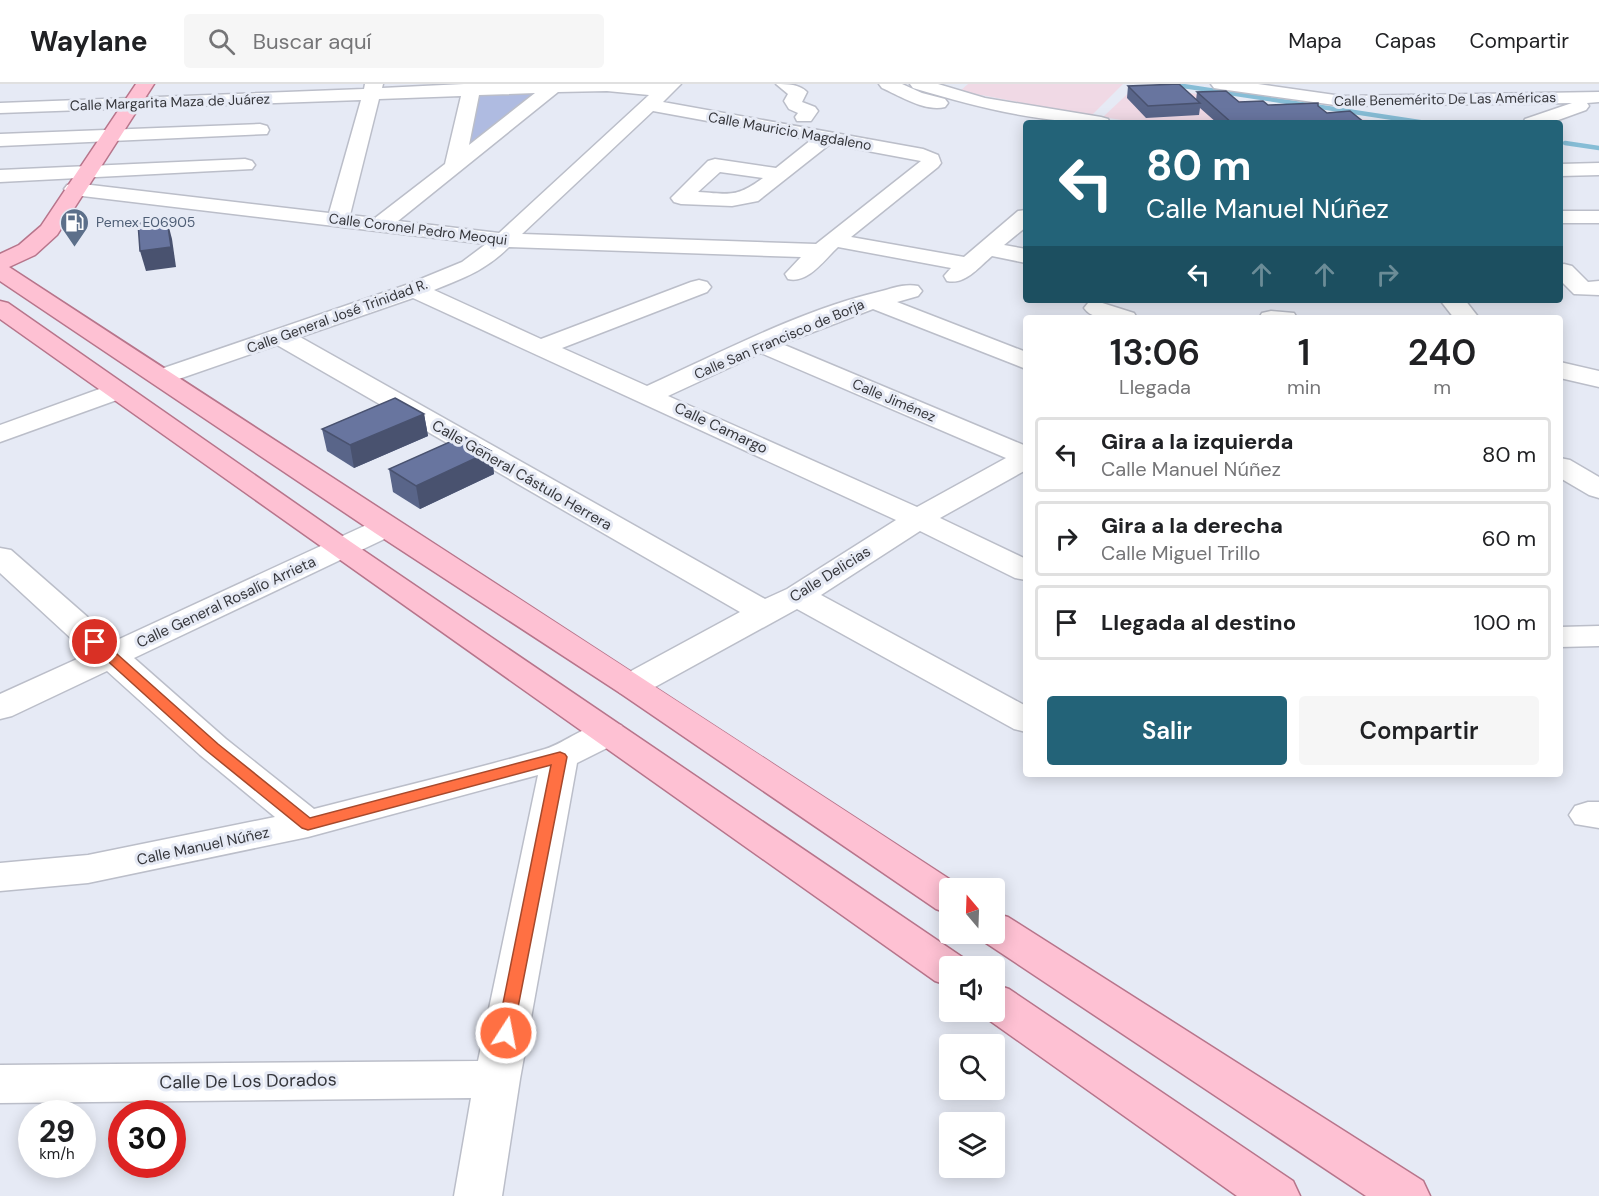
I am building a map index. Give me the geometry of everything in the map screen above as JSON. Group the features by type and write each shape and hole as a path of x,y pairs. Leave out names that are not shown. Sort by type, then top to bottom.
{"main road":[{"path":"0,262 27,250 45,234 145,84"},
{"path":"0,271 632,685 939,891"},
{"path":"0,308 340,548 939,962"},
{"path":"1005,935 1406,1196"},
{"path":"1005,1009 1276,1196"}],"street":[{"path":"785,84 798,92 793,101 795,105 808,111 804,117"},
{"path":"888,84 916,97 1078,120"},
{"path":"919,84 976,107 1026,120"},
{"name":"Calle Benemérito De Las Américas","path":"1220,84 1329,100 1599,97"},
{"path":"1329,100 1339,84"},
{"path":"1461,84 1476,99"},
{"name":"Calle Margarita Maza de Juárez","path":"0,108 132,103 278,91 556,85 668,87"},
{"path":"380,225 556,85"},
{"path":"454,166 472,87"},
{"name":"Calle General José Trinidad R.","path":"161,377 282,337 414,290 470,267 485,258 668,87"},
{"path":"338,219 372,89"},
{"path":"228,206 278,91"},
{"name":"Calle Mauricio Magdaleno","path":"649,105 923,155 931,159 931,163 826,246"},
{"path":"1539,120 1559,112 1596,109"},
{"path":"1563,128 1596,109"},
{"path":"0,140 261,130"},
{"path":"779,174 715,165 681,198 748,199 825,138"},
{"path":"0,176 79,181 245,165"},
{"path":"1563,170 1599,170"},
{"name":"Calle Coronel Pedro Meoqui","path":"79,181 228,206 504,240 764,249 826,246 961,270 988,249"},
{"path":"1563,217 1599,217"},
{"path":"988,249 1023,219"},
{"path":"796,274 826,246"},
{"path":"988,249 1023,255"},
{"path":"1563,271 1599,270"},
{"path":"1563,272 1582,289 1599,288"},
{"path":"542,347 699,287"},
{"name":"Calle Camargo","path":"414,290 649,395 1023,570"},
{"name":"Calle San Francisco de Borja","path":"649,395 762,344 872,300 910,291"},
{"path":"872,300 1023,361"},
{"path":"1454,303 1464,315"},
{"path":"1096,308 1116,315"},
{"name":"Calle General Cástulo Herrera","path":"282,337 764,612"},
{"name":"Calle Jiménez","path":"762,344 1023,456"},
{"path":"1563,371 1599,378"},
{"path":"0,434 116,391"},
{"name":"Calle Delicias","path":"632,685 764,612 798,596 918,519 1023,459"},
{"path":"1563,468 1599,489"},
{"name":"Calle General Rosalío Arrieta","path":"0,708 386,526"},
{"path":"0,557 213,747 308,825"},
{"path":"798,596 1023,719"},
{"name":"Calle Manuel Núñez","path":"0,878 88,869 308,825 560,757 608,734"},
{"path":"478,1196 497,1079 560,757"},
{"name":"Calle De Los Dorados","path":"0,1084 497,1079"}],"shaded area":[{"path":"968,84 1123,84 1091,116 960,91"},
{"path":"1137,85 1369,120 1122,120 1103,117"},
{"path":"539,91 469,147 476,94"}],"building":[{"path":"1179,84 1200,103 1148,106 1128,86"},
{"path":"1226,91 1239,102 1263,101 1268,105 1318,103 1318,106 1327,113 1350,111 1361,120 1229,120 1197,92"},
{"path":"167,220 171,247 140,251 138,223"},
{"path":"395,398 424,414 350,445 322,429"},
{"path":"463,436 491,451 416,486 389,469"}],"waterway":[{"path":"1170,84 1406,120"},
{"path":"1565,143 1599,148"}],"place":[{"name":"Pemex E06905","path":"75,248"}],"route":[{"path":"95,642 213,747 308,825 560,757 506,1033"}]}
